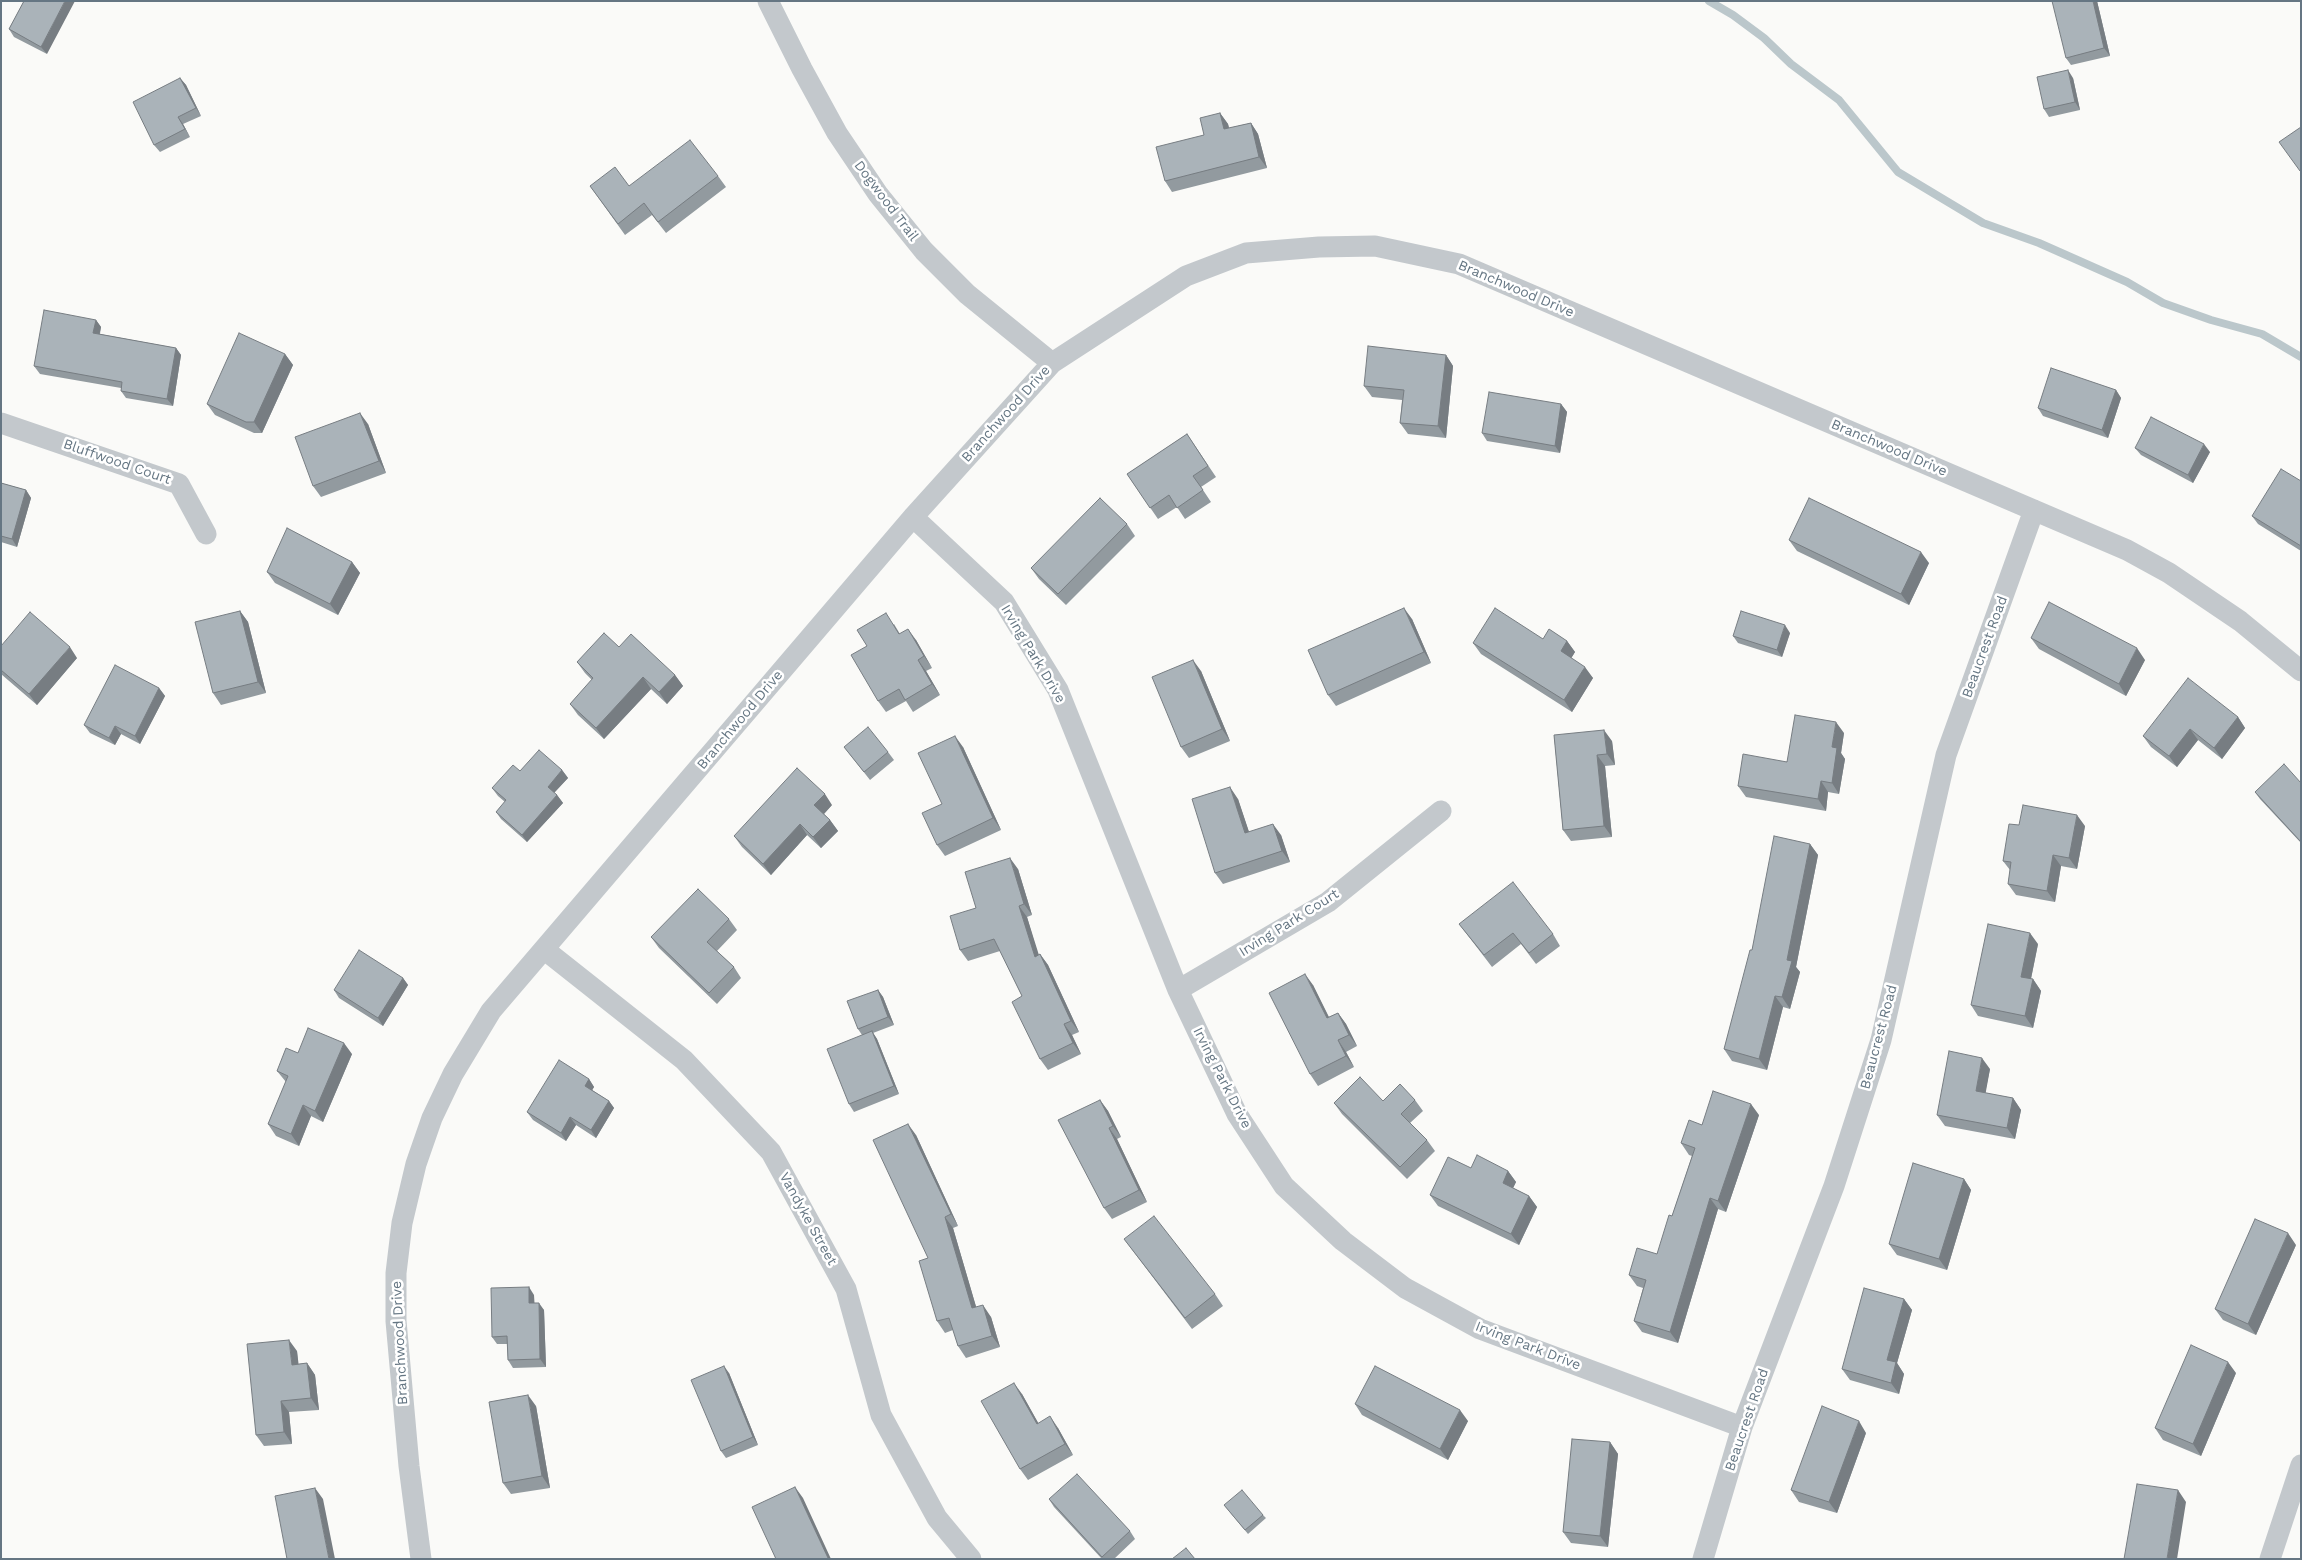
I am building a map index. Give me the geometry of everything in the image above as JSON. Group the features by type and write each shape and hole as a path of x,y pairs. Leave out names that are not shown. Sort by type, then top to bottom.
{"street":[{"name":"Dogwood Trail","path":"768,1 802,69 838,133 878,194 924,251 967,294 1052,363"},
{"name":"Branchwood Drive","path":"421,1559 409,1466 396,1321 396,1272 402,1223 416,1164 432,1118 453,1074 491,1011 913,517 1052,363 1186,276 1246,253 1319,247 1375,246 1459,264 2127,550 2169,573 2240,621 2301,672"},
{"name":"Bluffwood Court","path":"1,423 180,484 206,534"},
{"name":"Beaucrest Road","path":"1703,1559 1742,1427 1834,1186 1881,1040 1946,755 2034,510"},
{"name":"Irving Park Drive","path":"913,517 1004,602 1058,690 1178,990 1237,1114 1284,1186 1343,1241 1405,1288 1480,1330 1742,1427"},
{"name":"Irving Park Court","path":"1178,990 1328,902 1441,811"},
{"name":"Vandyke Street","path":"545,950 684,1060 771,1152 846,1288 881,1415 937,1518 971,1559"},
{"path":"2270,1559 2301,1466"}],"building":[{"path":"24,1 65,1 41,47 9,29"},
{"path":"2052,1 2093,1 2104,48 2066,58"},
{"path":"2068,70 2075,102 2044,109 2037,77"},
{"path":"180,78 196,108 178,117 185,129 154,145 133,102"},
{"path":"1220,113 1224,129 1251,123 1259,157 1165,181 1156,147 1204,135 1200,118"},
{"path":"2301,127 2301,171 2300,171 2279,142"},
{"path":"690,140 718,176 658,222 644,203 618,224 590,186 615,167 629,186"},
{"path":"44,310 96,320 93,333 176,348 167,399 121,391 122,382 34,366"},
{"path":"239,333 285,354 254,422 246,422 207,404"},
{"path":"1368,346 1446,355 1438,426 1400,423 1404,390 1364,386"},
{"path":"2051,368 2116,390 2102,430 2038,408"},
{"path":"1489,392 1561,404 1555,446 1482,433"},
{"path":"360,413 379,461 313,486 295,437"},
{"path":"2151,417 2204,444 2188,475 2135,448"},
{"path":"1187,434 1208,466 1193,476 1203,490 1177,508 1169,495 1150,508 1127,474"},
{"path":"2281,469 2301,481 2301,546 2252,516"},
{"path":"1,483 26,490 12,539 1,536"},
{"path":"1100,498 1127,524 1058,594 1031,568"},
{"path":"1809,498 1921,552 1901,594 1789,540"},
{"path":"287,528 352,562 330,604 267,572"},
{"path":"2049,602 2137,648 2119,684 2031,638"},
{"path":"1404,608 1424,652 1328,695 1308,650"},
{"path":"1495,608 1543,639 1549,629 1567,641 1561,651 1585,667 1564,700 1473,643"},
{"path":"240,611 258,682 213,693 195,622"},
{"path":"1741,611 1785,625 1777,650 1733,636"},
{"path":"30,612 70,647 29,694 1,670 1,646"},
{"path":"886,613 899,634 908,629 924,656 918,660 932,684 905,700 899,689 878,701 851,655 867,646 857,630"},
{"path":"604,633 619,647 631,634 675,675 659,692 643,677 596,728 570,704 593,678 577,662"},
{"path":"1193,660 1222,729 1181,747 1152,677"},
{"path":"115,665 159,688 135,736 115,726 109,738 84,725"},
{"path":"2188,678 2238,717 2214,748 2190,729 2169,756 2143,736"},
{"path":"1795,715 1836,722 1832,747 1837,748 1832,783 1821,781 1818,799 1738,786 1743,754 1787,762"},
{"path":"868,727 888,752 864,772 844,747"},
{"path":"1604,730 1607,754 1597,755 1604,826 1563,830 1554,735"},
{"path":"955,736 993,818 937,845 922,813 942,804 918,753"},
{"path":"539,750 562,770 548,787 557,795 522,835 496,812 506,800 492,788 513,765 520,771"},
{"path":"2284,764 2301,783 2301,842 2255,792"},
{"path":"797,768 825,794 814,805 830,820 813,837 800,824 763,864 734,836"},
{"path":"1230,787 1245,833 1273,824 1282,851 1215,873 1192,799"},
{"path":"2023,805 2077,815 2069,858 2053,855 2047,891 2008,884 2011,862 2003,861 2009,824 2019,825"},
{"path":"1774,836 1810,844 1787,960 1792,961 1782,997 1775,996 1759,1059 1724,1049 1750,950 1752,950"},
{"path":"1010,858 1024,904 1019,906 1035,957 1040,954 1071,1021 1064,1024 1073,1043 1040,1059 1012,1002 1022,996 994,939 960,950 950,916 976,908 965,872"},
{"path":"1513,882 1553,934 1529,953 1513,933 1484,955 1459,924"},
{"path":"698,889 729,919 707,942 734,967 709,993 651,937"},
{"path":"1988,924 2030,933 2021,977 2033,979 2025,1016 1971,1005"},
{"path":"359,950 403,978 378,1018 334,990"},
{"path":"1305,974 1327,1018 1338,1013 1349,1035 1338,1040 1346,1056 1310,1074 1269,993"},
{"path":"878,990 888,1017 858,1029 847,1001"},
{"path":"308,1028 344,1043 315,1111 303,1105 291,1134 268,1124 288,1076 277,1071 286,1048 298,1053"},
{"path":"872,1031 894,1086 849,1104 827,1049"},
{"path":"1949,1051 1982,1058 1976,1091 2013,1098 2007,1128 1937,1115"},
{"path":"559,1060 589,1079 585,1086 609,1101 591,1130 570,1117 561,1133 527,1112"},
{"path":"1360,1077 1383,1101 1400,1084 1415,1100 1401,1114 1427,1140 1400,1167 1334,1103"},
{"path":"1713,1091 1751,1104 1718,1201 1710,1198 1670,1332 1634,1321 1646,1280 1629,1275 1637,1248 1657,1254 1669,1215 1672,1216 1695,1148 1681,1143 1689,1120 1702,1125"},
{"path":"1100,1100 1113,1126 1109,1128 1139,1190 1104,1208 1058,1120"},
{"path":"908,1124 951,1214 945,1217 972,1308 983,1305 992,1336 958,1346 949,1318 937,1321 919,1261 928,1258 873,1140"},
{"path":"1477,1155 1508,1171 1503,1183 1529,1196 1511,1234 1430,1195 1448,1157 1471,1168"},
{"path":"1913,1163 1964,1179 1939,1259 1889,1244"},
{"path":"1154,1216 1215,1294 1185,1318 1124,1239"},
{"path":"2255,1219 2288,1233 2248,1324 2215,1309"},
{"path":"529,1287 529,1303 539,1303 540,1359 508,1360 507,1336 492,1337 491,1288"},
{"path":"1864,1288 1904,1299 1887,1360 1896,1362 1891,1383 1842,1369"},
{"path":"289,1340 292,1365 307,1363 311,1398 281,1401 284,1432 256,1435 247,1344"},
{"path":"2191,1345 2228,1362 2193,1444 2155,1428"},
{"path":"724,1366 753,1437 721,1451 691,1380"},
{"path":"1375,1366 1460,1410 1440,1449 1355,1404"},
{"path":"1014,1383 1037,1424 1050,1416 1065,1444 1020,1469 981,1401"},
{"path":"528,1395 542,1476 503,1483 489,1402"},
{"path":"1822,1406 1859,1421 1829,1502 1791,1490"},
{"path":"1572,1439 1610,1442 1600,1536 1563,1532"},
{"path":"1077,1474 1130,1531 1102,1557 1049,1499"},
{"path":"2137,1484 2178,1490 2167,1559 2124,1559"},
{"path":"795,1487 827,1559 776,1559 752,1507"},
{"path":"315,1488 329,1559 287,1559 275,1496"},
{"path":"1242,1490 1263,1515 1245,1530 1224,1505"},
{"path":"1186,1548 1195,1559 1172,1559"}],"waterway":[{"path":"1709,1 1733,15 1764,38 1791,64 1839,100 1898,172 1983,223 2039,243 2127,282 2163,303 2211,320 2262,334 2301,357"}]}
